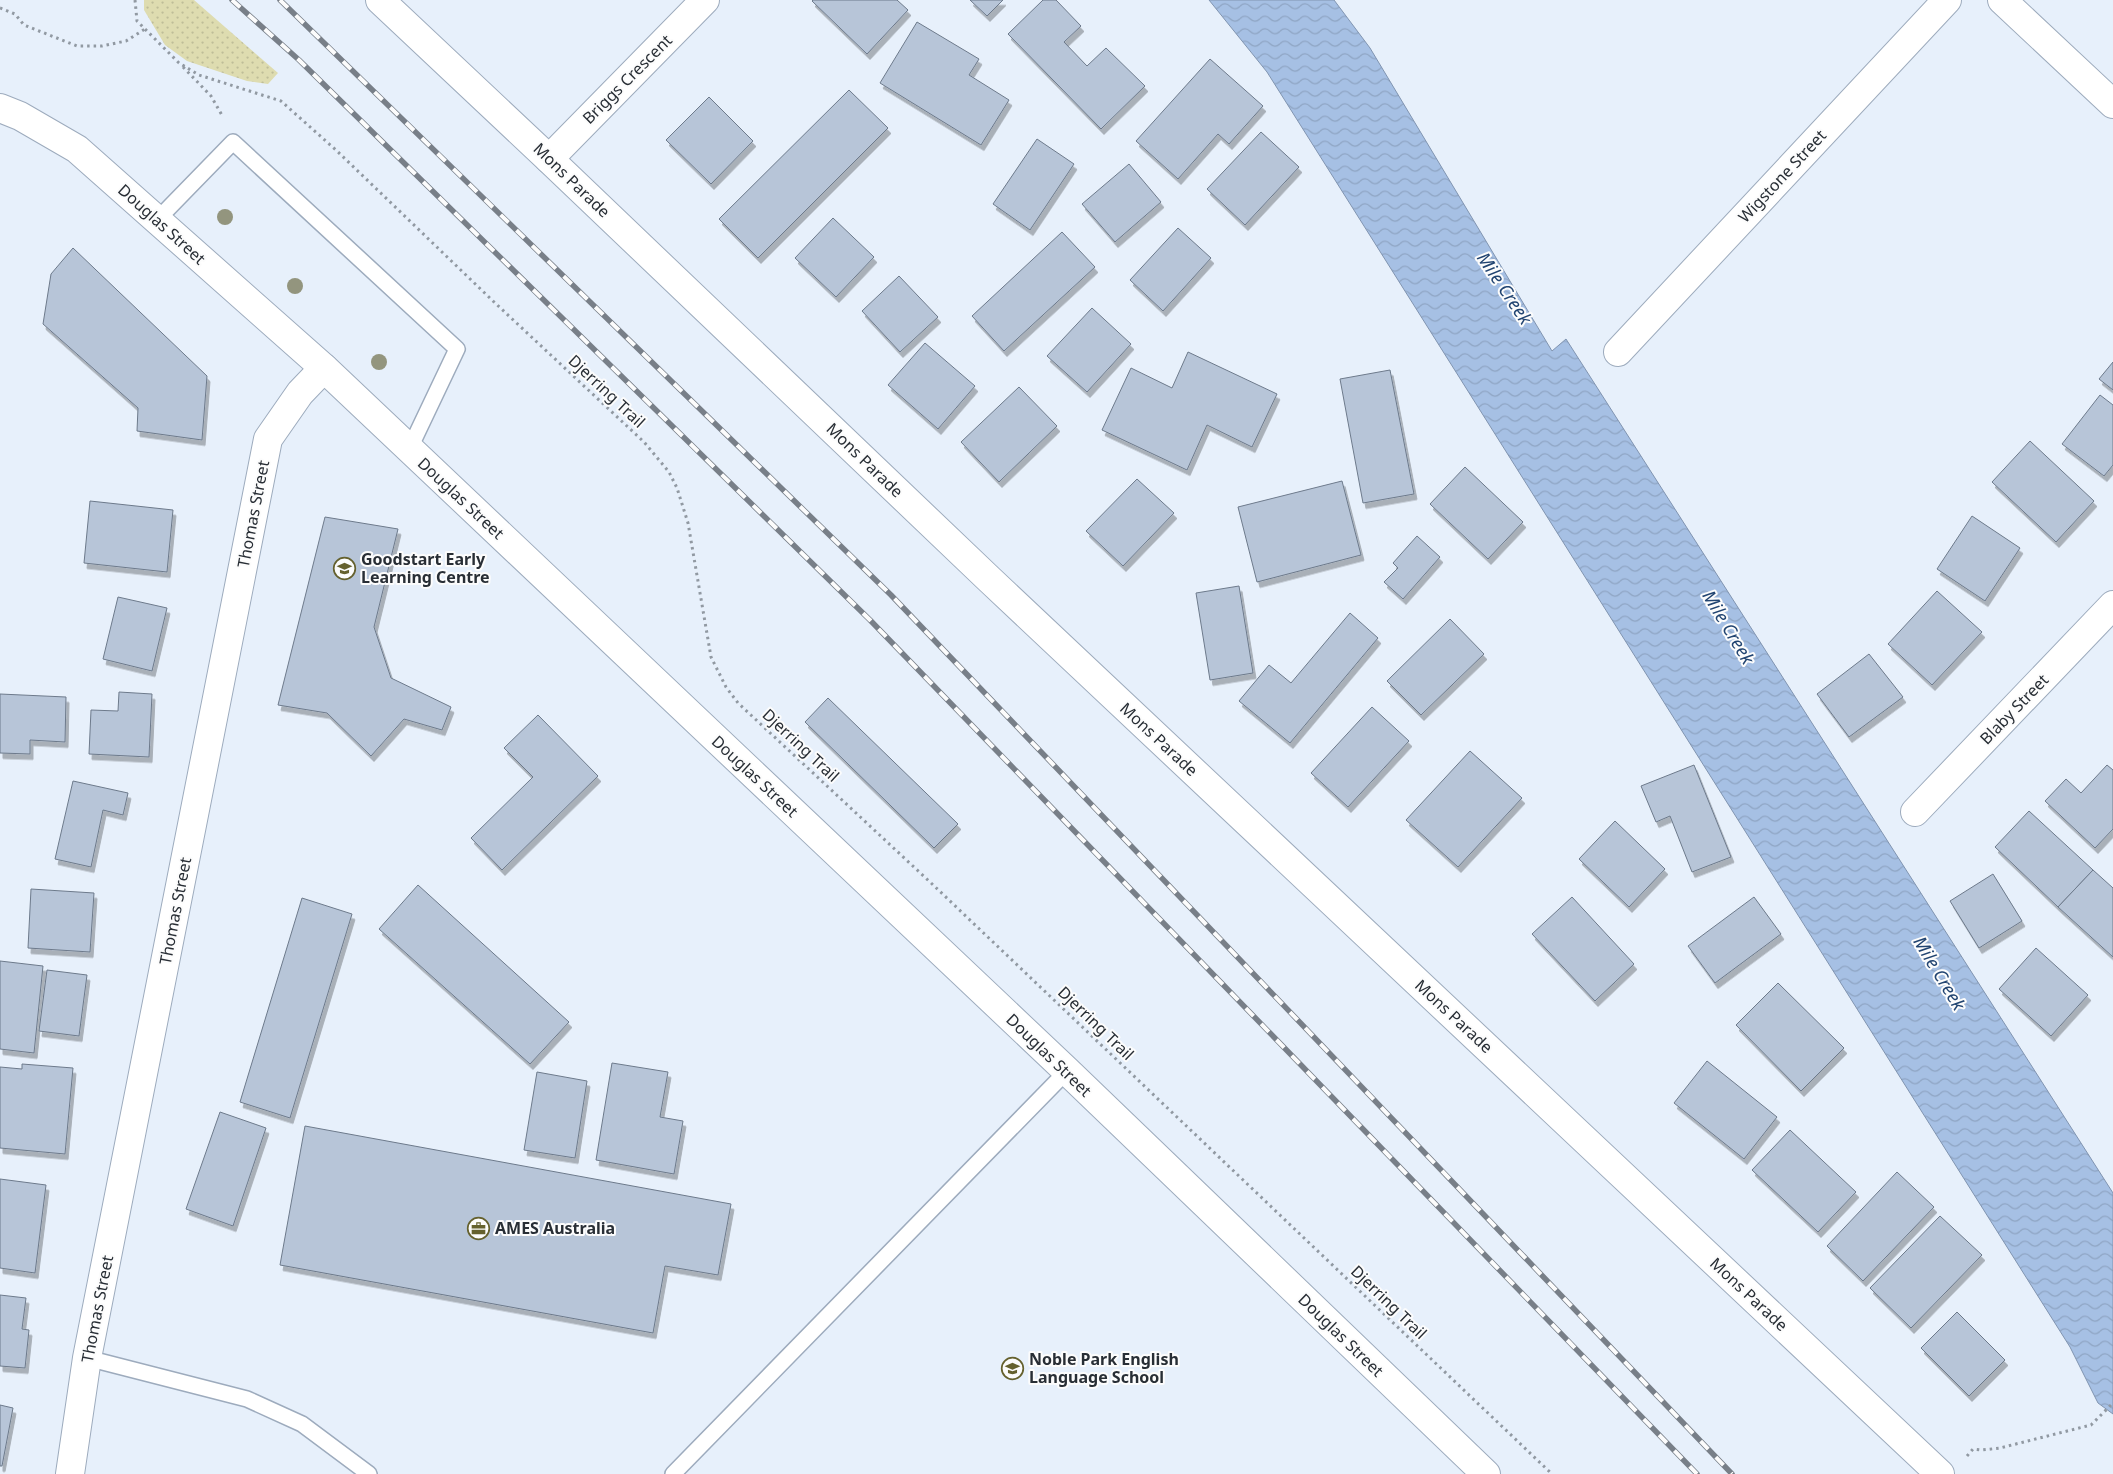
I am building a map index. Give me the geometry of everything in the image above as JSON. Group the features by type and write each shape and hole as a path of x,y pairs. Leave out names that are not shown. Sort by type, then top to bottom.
{"street":[{"name":"Mons Parade","path":"380,0 997,586 1940,1474"},
{"name":"Briggs Crescent","path":"549,159 705,0"},
{"name":"Wigstone Street","path":"1618,352 1947,0"},
{"path":"2002,0 2113,104"},
{"name":"Douglas Street","path":"0,108 20,116 77,149 324,368 1067,1071 1486,1474"},
{"name":"Thomas Street","path":"70,1474 86,1358 268,439 300,393 324,368"},
{"name":"Blaby Street","path":"1914,812 2113,605"}],"lane":[{"path":"157,220 233,142 457,349 410,450"},
{"path":"673,1474 1067,1071"},
{"path":"86,1358 247,1399 302,1424 370,1474"}],"path":[{"name":"Djerring Trail","path":"135,0 137,21 179,63 199,75 281,101 337,151 494,302 644,442 669,472 683,503 711,657 726,687 738,703 930,882 1552,1474"},
{"path":"0,8 15,14 24,25 77,46 102,46 126,41 145,29"},
{"path":"179,63 211,96 230,129 233,142"},
{"path":"1965,1458 1973,1449 2000,1448 2091,1425 2113,1403"}],"shaded area":[{"path":"144,0 194,0 278,73 268,84 247,81 187,61 165,45 144,10"}],"water":[{"name":"Mile Creek","path":"1209,0 1334,0 1370,48 1552,351 1566,339 2113,1193 2113,1414 2098,1403 2070,1347 1267,72"}],"building":[{"path":"813,0 897,0 908,10 867,54"},
{"path":"970,0 1003,0 987,16"},
{"path":"1043,0 1056,0 1081,26 1064,42 1087,66 1106,48 1145,86 1101,129 1008,34"},
{"path":"917,22 979,59 969,75 1009,100 981,145 880,83"},
{"path":"1210,59 1263,106 1229,144 1218,134 1178,179 1136,141"},
{"path":"849,90 888,128 758,258 719,219"},
{"path":"709,97 753,141 711,184 666,140"},
{"path":"1261,132 1299,167 1245,225 1207,189"},
{"path":"1037,139 1074,164 1030,230 993,204"},
{"path":"1129,164 1161,202 1115,242 1082,204"},
{"path":"833,218 874,257 836,297 795,258"},
{"path":"1178,228 1211,258 1163,311 1130,280"},
{"path":"1062,232 1095,267 1004,351 972,316"},
{"path":"73,248 207,376 202,440 137,431 138,408 43,324 51,274"},
{"path":"899,276 938,317 900,352 862,311"},
{"path":"1092,308 1131,344 1087,392 1047,356"},
{"path":"925,343 975,386 938,429 888,385"},
{"path":"1188,352 1277,394 1252,447 1207,425 1187,470 1102,430 1131,368 1172,388"},
{"path":"2113,362 2113,390 2099,379"},
{"path":"1390,370 1414,494 1363,503 1340,379"},
{"path":"1019,387 1057,426 999,482 961,442"},
{"path":"2100,395 2113,405 2113,465 2104,476 2062,444"},
{"path":"2030,441 2094,501 2056,542 1992,482"},
{"path":"1465,467 1523,522 1488,559 1430,504"},
{"path":"1137,479 1174,513 1123,566 1086,531"},
{"path":"1342,481 1361,555 1257,582 1238,507"},
{"path":"90,501 173,510 167,572 84,563"},
{"path":"1972,516 2020,548 1985,601 1937,569"},
{"path":"325,517 398,529 374,627 391,678 451,707 442,730 404,719 371,756 327,713 278,705"},
{"path":"1417,536 1440,557 1403,599 1384,582 1398,568 1393,563"},
{"path":"1239,586 1253,673 1210,680 1196,593"},
{"path":"1937,591 1982,632 1932,685 1888,644"},
{"path":"118,597 167,608 152,671 103,659"},
{"path":"1350,613 1378,638 1290,743 1239,701 1269,665 1291,683"},
{"path":"1450,619 1484,654 1421,715 1387,681"},
{"path":"1869,654 1903,697 1849,737 1817,694"},
{"path":"119,692 152,694 149,757 89,754 91,710 118,711"},
{"path":"0,694 66,697 65,742 30,740 30,754 0,753"},
{"path":"828,698 958,824 934,848 805,722"},
{"path":"1372,707 1409,741 1348,807 1311,773"},
{"path":"538,715 598,776 502,870 471,838 533,777 504,748"},
{"path":"1470,751 1522,798 1458,867 1406,820"},
{"path":"1694,765 1731,857 1692,872 1670,816 1656,822 1641,786"},
{"path":"2107,765 2113,770 2113,829 2095,848 2045,801 2066,779 2081,793"},
{"path":"73,781 128,793 123,815 103,810 91,867 55,859"},
{"path":"2029,811 2093,870 2058,907 1995,847"},
{"path":"1615,821 1665,869 1629,907 1579,859"},
{"path":"2093,870 2113,888 2113,957 2058,907"},
{"path":"1993,874 2022,921 1979,948 1950,901"},
{"path":"418,885 569,1022 530,1064 379,929"},
{"path":"31,889 94,893 90,952 28,948"},
{"path":"1572,897 1634,964 1595,1001 1532,934"},
{"path":"1754,897 1781,934 1715,983 1688,946"},
{"path":"302,898 352,914 290,1118 240,1102"},
{"path":"2036,948 2088,995 2051,1036 1999,989"},
{"path":"0,961 43,966 34,1053 0,1049"},
{"path":"47,970 87,975 79,1036 39,1031"},
{"path":"1778,983 1844,1048 1801,1091 1736,1025"},
{"path":"1707,1061 1777,1117 1744,1159 1674,1103"},
{"path":"612,1063 668,1072 660,1117 683,1121 674,1174 596,1160"},
{"path":"22,1064 73,1068 65,1154 0,1148 0,1067 22,1069"},
{"path":"537,1072 587,1081 575,1158 524,1150"},
{"path":"220,1112 266,1128 233,1226 186,1209"},
{"path":"305,1126 731,1204 718,1275 665,1266 653,1333 280,1265"},
{"path":"1790,1130 1856,1192 1818,1232 1752,1170"},
{"path":"1897,1172 1934,1207 1863,1281 1827,1246"},
{"path":"0,1179 46,1185 35,1273 0,1268"},
{"path":"1940,1216 1982,1255 1911,1328 1870,1288"},
{"path":"0,1295 26,1298 22,1329 29,1330 25,1368 0,1366"},
{"path":"1957,1312 2005,1360 1969,1396 1921,1348"},
{"path":"0,1405 13,1408 2,1466 0,1466"}],"railway":[{"path":"232,0 299,60 870,620 1697,1474"},
{"path":"280,0 891,595 1732,1474"}],"place":[{"name":"Goodstart Early Learning Centre","path":"345,568"},
{"name":"AMES Australia","path":"479,1228"},
{"name":"Noble Park English Language School","path":"1013,1368"}]}
